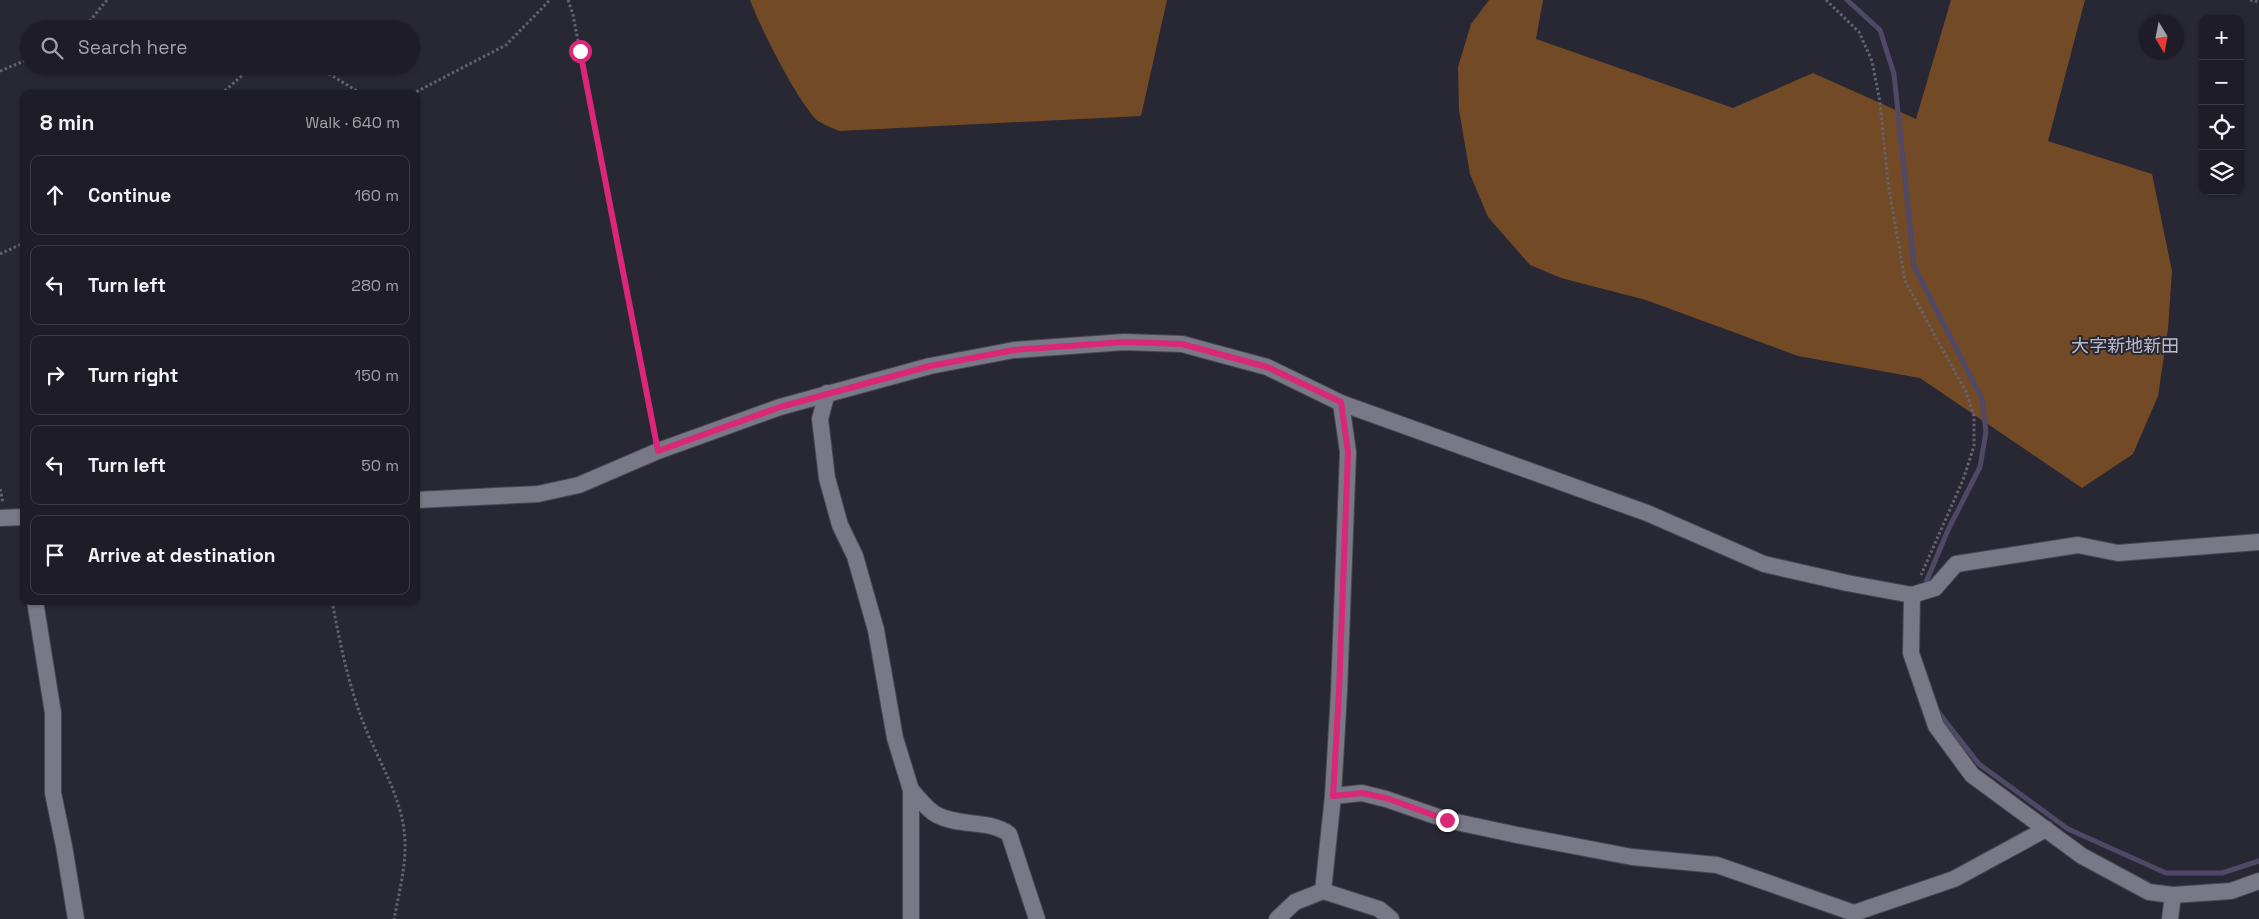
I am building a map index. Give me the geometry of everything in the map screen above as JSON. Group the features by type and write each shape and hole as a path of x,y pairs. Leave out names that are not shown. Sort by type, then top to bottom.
{"street":[{"path":"420,500 538,494 579,485 658,451 780,407 827,393 930,366 1014,350 1124,342 1182,344 1267,367 1341,402 1647,513 1764,564 1847,583 1912,595 1935,588 1956,564 2078,545 2118,553 2259,542"},
{"path":"827,393 820,420 827,478 840,525 855,556 876,630 895,738 911,790 912,919"},
{"path":"1323,891 1333,796 1339,692 1348,452 1341,402"},
{"path":"0,518 20,521"},
{"path":"1912,595 1911,653 1936,726 1972,775 2082,856 2149,892 2173,895 2231,891 2259,881"},
{"path":"36,605 53,713 53,793 76,919"},
{"path":"911,790 936,814 963,823 999,826 1009,834 1037,919"},
{"path":"1333,796 1362,793 1386,798 1447,820 1517,835 1632,857 1717,865 1853,916 1954,879 2046,829"},
{"path":"1277,919 1296,902 1323,891 1379,909 1391,919"},
{"path":"2170,919 2173,895"}],"path":[{"path":"90,20 107,0"},
{"path":"420,90 506,45 550,0"},
{"path":"568,0 573,15 658,451"},
{"path":"1826,0 1859,32 1872,61 1880,102 1888,183 1905,281 1966,392 1974,416 1974,446 1964,480 1912,595"},
{"path":"2250,0 2259,2"},
{"path":"0,71 20,63"},
{"path":"226,90 243,75"},
{"path":"331,75 355,90"},
{"path":"0,254 20,245"},
{"path":"333,605 344,664 364,722 396,796 405,838 405,863 394,919"}],"shaded area":[{"path":"750,0 1167,0 1141,116 839,131 818,121 800,98 762,28"},
{"path":"1489,0 1543,0 1536,39 1733,108 1813,73 1916,119 1951,0 2085,0 2048,141 2152,174 2172,271 2168,329 2158,396 2133,454 2082,488 1920,378 1798,356 1646,300 1561,278 1530,265 1488,217 1470,174 1459,110 1458,67 1471,24"}],"waterway":[{"path":"1847,0 1880,30 1894,74 1914,266 1982,399 1986,432 1980,467 1948,530 1924,587"},
{"path":"1939,713 1979,764 2068,829 2166,873 2222,873 2259,861"}],"district":[{"name":"大字新地新田","path":"2125,345"}],"route":[{"path":"580,51 658,451 780,407 827,393 930,366 1014,350 1124,342 1182,344 1267,367 1341,402 1348,452 1333,796 1362,793 1386,798 1447,820"}]}
